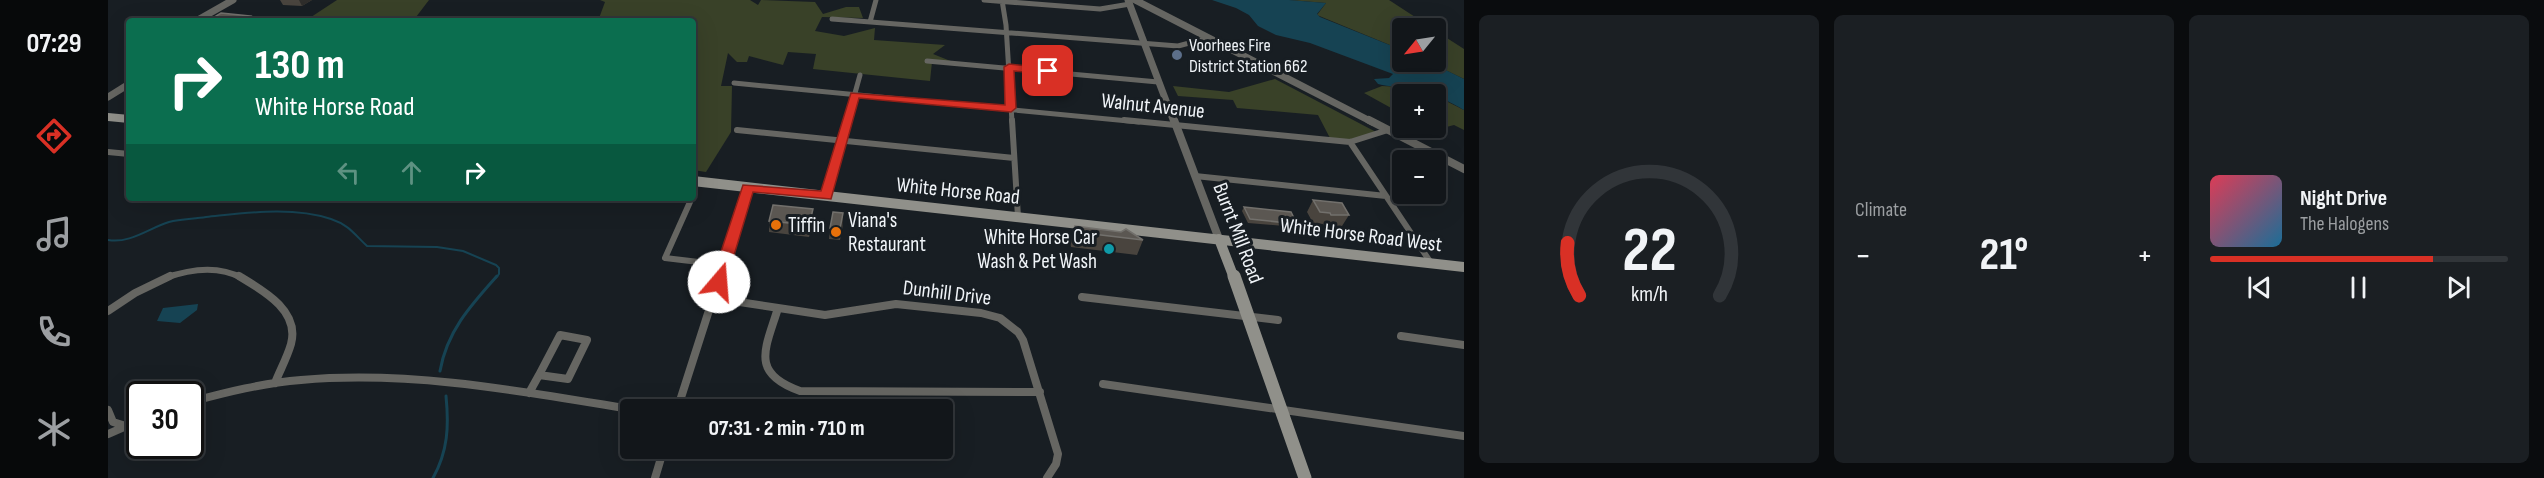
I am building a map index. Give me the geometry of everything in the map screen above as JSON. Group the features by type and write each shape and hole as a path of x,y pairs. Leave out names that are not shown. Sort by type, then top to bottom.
{"main road":[{"path":"108,117 126,119"},
{"name":"White Horse Road","path":"696,182 1218,239"},
{"name":"White Horse Road West","path":"1218,239 1464,267"},
{"name":"Burnt Mill Road","path":"1218,239 1249,315 1305,478"}],"street":[{"path":"201,18 233,0"},
{"path":"870,21 876,0"},
{"path":"984,0 1100,9 1131,1 1464,169"},
{"path":"1002,1 1007,33 1018,217"},
{"name":"Burnt Mill Road","path":"1131,1 1173,124 1218,239"},
{"path":"832,18 1178,46 1208,38"},
{"path":"927,61 1158,82"},
{"path":"826,196 860,75"},
{"name":"Walnut Avenue","path":"734,83 1350,142 1388,130"},
{"path":"108,97 126,86"},
{"path":"737,130 1014,158"},
{"path":"1350,142 1431,263"},
{"path":"108,152 126,154"},
{"path":"1195,176 1386,196"},
{"path":"681,399 748,188"},
{"path":"690,201 665,258 724,265"},
{"path":"108,311 138,289 175,275 210,270 235,274 281,304 292,322 291,343 275,383"},
{"path":"1082,297 1278,320"},
{"name":"Dunhill Drive","path":"713,298 832,315 896,304 1000,318 1018,332 1023,340 1040,392 1058,454 1056,464 1047,478"},
{"path":"778,308 765,353 765,361 771,375 793,389 836,392 1040,392"},
{"path":"529,393 538,375 560,335 587,340 568,379 538,375"},
{"path":"1401,336 1464,345"},
{"path":"204,399 275,383 323,377 397,376 470,383 620,407"},
{"path":"1103,384 1464,436"},
{"path":"108,410 113,422 126,426"},
{"path":"108,434 126,426"},
{"path":"655,478 661,459"}],"green space":[{"path":"337,0 429,0 415,18 310,18"},
{"path":"600,0 750,0 758,5 761,0 815,2 823,14 846,7 859,7 863,18 822,17 815,31 844,36 875,28 874,40 945,45 933,54 953,62 932,62 930,81 813,69 816,54 788,52 783,65 749,56 747,62 737,62 728,53 721,86 732,86 731,132 706,172 696,170 696,18 599,18 605,2"},
{"path":"1289,0 1389,0 1417,18 1392,18 1392,46 1317,15 1326,3"},
{"path":"1446,37 1464,49 1464,79 1446,70"},
{"path":"1275,79 1378,133 1353,141 1331,140 1318,115 1237,108 1233,100 1178,96 1173,86 1229,92"},
{"path":"1382,86 1392,87 1392,108 1364,93"},
{"path":"1446,101 1464,110 1464,130 1454,125 1446,127"}],"water":[{"path":"1212,0 1289,0 1326,3 1317,14 1320,17 1392,46 1392,72 1446,70 1464,79 1464,110 1446,101 1446,84 1392,84 1392,86 1378,84 1374,79 1389,78 1393,74 1310,43 1276,35 1258,26 1249,15"},
{"path":"198,304 197,310 180,323 157,321 163,308"}],"building":[{"path":"221,13 250,16 246,18 213,18"},
{"path":"1313,200 1342,203 1349,215 1331,215 1320,212"},
{"path":"773,205 813,209 809,225 769,221"},
{"path":"1244,207 1291,212 1297,224 1250,219"},
{"path":"833,212 843,213 840,229 830,228"},
{"path":"1075,226 1121,232 1126,229 1143,240 1076,232"}],"waterway":[{"path":"108,240 132,238 178,220 253,212 301,213 337,221 351,230 367,246 437,247 463,251 496,265 499,268 496,278"},
{"path":"440,371 448,343 461,319 497,276"},
{"path":"433,478 442,458 446,438 446,396"}],"place":[{"name":"Voorhees Fire District Station 662","path":"1177,55"},
{"name":"Tiffin","path":"776,225"},
{"name":"Viana's Restaurant","path":"836,232"},
{"name":"White Horse Car Wash & Pet Wash","path":"1109,249"}],"route":[{"path":"719,282 748,188 826,196 855,95 1011,108 1009,67 1048,71"}]}
